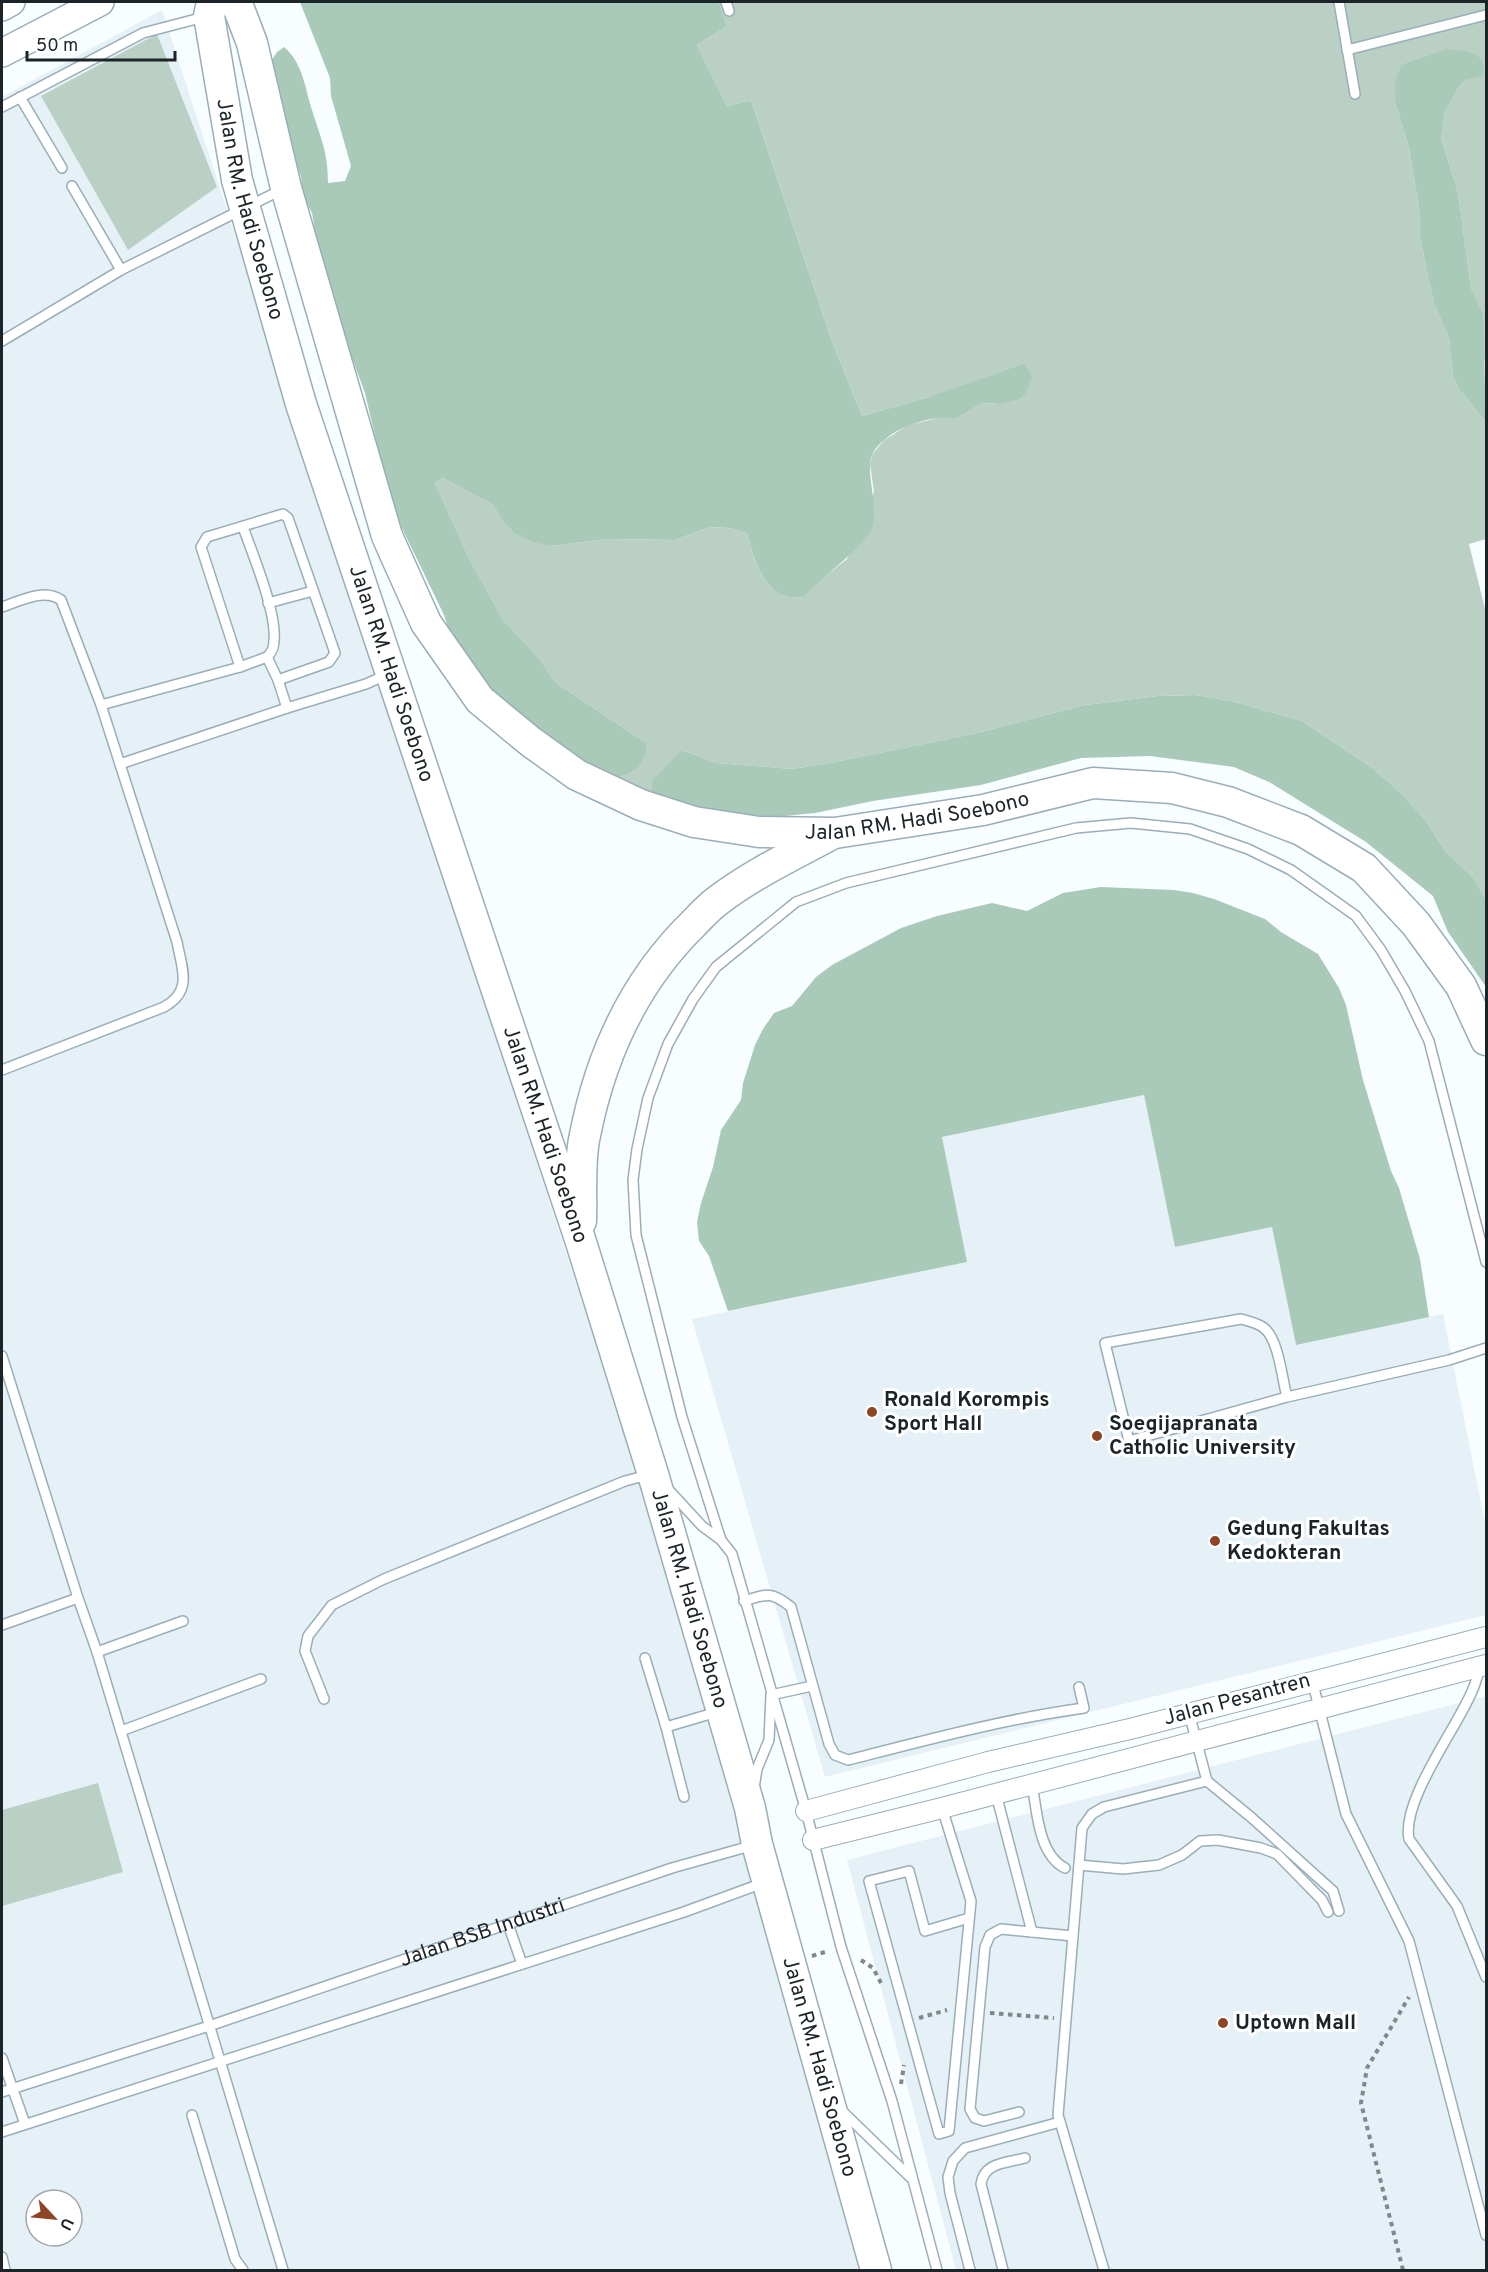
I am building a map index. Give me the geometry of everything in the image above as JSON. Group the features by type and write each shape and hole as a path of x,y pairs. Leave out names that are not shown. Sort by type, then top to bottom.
{"main road":[{"name":"Jalan RM. Hadi Soebono","path":"224,9 252,43 286,188 387,536 426,623 480,700 531,742 577,775 640,805 694,822 759,832 835,833 983,810 1093,783 1172,788 1228,802 1301,830 1364,868 1416,924 1461,986 1486,1040"},
{"name":"Jalan RM. Hadi Soebono","path":"224,9 237,180 244,209 301,404 580,1239 653,1474 750,1808 757,1844 876,2271"},
{"path":"580,1239 584,1137 603,1062 627,1010 677,940 715,903 761,871 835,833"}],"street":[{"path":"2,7 11,2"},
{"path":"2,53 100,2"},
{"name":"Jalan Pesantren","path":"806,1811 988,1762 1486,1637"},
{"name":"Jalan Pesantren","path":"813,1840 1196,1740 1321,1710 1483,1666"},
{"path":"988,1762 996,1794"}],"lane":[{"path":"1339,2 1355,94"},
{"path":"2,107 143,33 224,9"},
{"path":"1347,50 1486,15"},
{"path":"20,97 62,168"},
{"path":"72,186 121,270"},
{"path":"2,341 121,270 286,188"},
{"path":"240,667 201,547 207,537 280,514 285,516 334,656 329,662 278,680"},
{"path":"101,705 240,667 267,657 273,651 275,638 268,603 243,527"},
{"path":"268,603 313,591"},
{"path":"2,607 46,594 54,595 61,600 101,705 177,942 184,978 182,991 174,1001 164,1007 2,1070"},
{"path":"267,657 278,680 287,708"},
{"path":"120,764 366,684 391,673"},
{"path":"720,1540 682,1417 636,1235 633,1180 637,1149 648,1098 668,1044 693,999 716,967 796,902 846,883 1076,828 1131,823 1190,829 1248,849 1291,870 1356,916 1381,950 1405,992 1429,1041 1486,1262"},
{"path":"1287,1397 1270,1335 1263,1327 1241,1319 1105,1343 1129,1441 1287,1397 1449,1360 1486,1348"},
{"path":"2,1356 78,1598 98,1652 283,2271"},
{"path":"324,1699 305,1651 308,1636 332,1605 384,1579 625,1481 653,1474 732,1554 806,1811 841,1947 892,2100 937,2271"},
{"path":"744,1601 768,1593 791,1607 829,1744 835,1755 848,1760 984,1725 1084,1708 1079,1687"},
{"path":"2,1625 78,1598"},
{"path":"98,1652 183,1621"},
{"path":"645,1658 684,1797"},
{"path":"1483,1666 1417,1797 1407,1828 1409,1839 1457,1905 1486,1977"},
{"path":"121,1731 261,1679"},
{"path":"1312,1680 1346,1814 1408,1941 1486,2235"},
{"path":"771,1695 812,1686"},
{"path":"750,1808 757,1769 769,1740 771,1695"},
{"path":"666,1727 722,1710"},
{"path":"1189,1713 1207,1781 1333,1891 1339,1911"},
{"path":"1104,2271 1058,2115 1082,1828 1092,1814 1104,1807 1207,1781"},
{"path":"1032,1784 1049,1855 1055,1863 1065,1868"},
{"path":"996,1794 1032,1932"},
{"path":"942,1808 971,1901 948,2131 939,2134 869,1881 909,1871 926,1930 969,1918"},
{"path":"1078,1865 1122,1869 1159,1864 1182,1855 1200,1841 1218,1840 1261,1848 1277,1854 1322,1900 1328,1912"},
{"name":"Jalan BSB Industri","path":"2,2092 209,2026 672,1868 757,1844"},
{"name":"Jalan BSB Industri","path":"2,2132 684,1912 768,1881"},
{"path":"507,1924 522,1964"},
{"path":"1019,2112 984,2121 975,2118 970,2109 985,1947 990,1935 1001,1929 1073,1936"},
{"path":"2,2058 25,2124"},
{"path":"829,2098 912,2179"},
{"path":"192,2115 235,2259 243,2271"},
{"path":"970,2271 950,2193 948,2177 953,2161 965,2148 1060,2122"},
{"path":"1003,2271 981,2184 982,2175 988,2168 1025,2158"},
{"path":"2,2257 5,2271"}],"path":[{"path":"1403,2271 1361,2103 1367,2068 1419,1981"}],"shaded area":[{"path":"162,10 614,1400 872,2270 2,2270 2,97"},
{"name":"Soegijapranata Catholic University","path":"1144,1095 1175,1247 1272,1227 1296,1345 1443,1314 1486,1528 1486,1615 825,1777 692,1319 966,1262 942,1137"},
{"path":"1486,1696 1486,2270 956,2270 847,1860"}],"green space":[{"path":"300,2 719,2 727,26 697,45 727,106 751,100 830,336 862,416 932,396 1024,364 1032,376 1026,393 1019,399 1001,404 982,403 956,419 932,419 918,422 880,443 873,453 870,464 874,505 874,522 871,530 857,548 804,597 785,596 770,586 759,570 747,533 729,528 710,527 675,540 608,539 552,546 533,542 515,533 502,520 493,505 443,478 435,483 469,558 503,620 539,658 556,683 646,743 644,758 640,764 636,769 624,775 609,777 548,740 477,677 457,655 444,615 401,526 387,488 365,393 323,279 312,213 303,196 301,177 274,97 272,60 284,47 295,60 302,76 323,146 328,183 345,181 351,166 331,96 330,78"},
{"path":"719,2 1486,2 1486,371 1483,352 1483,313 1471,288 1458,192 1441,138 1445,112 1465,80 1395,83 1395,102 1409,148 1419,208 1420,238 1434,304 1449,338 1453,376 1458,388 1486,422 1486,539 1469,544 1486,613 1486,900 1473,877 1446,852 1426,821 1401,793 1371,767 1302,721 1232,701 1196,695 1158,696 1084,705 977,733 792,769 717,763 682,750 657,798 609,777 646,743 556,683 539,658 503,620 469,558 435,483 443,478 493,505 502,520 552,546 608,539 675,540 710,527 729,528 747,533 759,569 770,586 785,596 804,597 818,582 847,559 874,492 870,464 872,455 883,441 908,425 947,416 956,419 982,403 1001,404 932,396 862,416 830,336 751,100 727,106 697,45 727,26"},
{"path":"157,34 217,187 128,250 41,96"},
{"path":"1447,49 1473,54 1482,61 1484,67 1483,76 1465,80 1459,87 1445,112 1441,138 1458,192 1471,288 1483,313 1486,422 1458,388 1453,376 1449,338 1434,304 1420,238 1419,208 1409,148 1395,102 1395,83 1401,65"},
{"path":"1196,695 1232,701 1302,721 1371,767 1401,793 1426,821 1446,852 1473,877 1486,900 1486,987 1448,932 1433,896 1366,842 1269,782 1234,767 1150,756 1081,758 981,785 873,801 815,813 775,817 691,810 657,798 652,791 652,781 682,750 717,763 792,769 977,733 1084,705 1158,696"},
{"path":"1101,887 1174,890 1214,899 1265,919 1281,932 1318,954 1339,988 1346,1005 1363,1080 1420,1259 1429,1317 1296,1345 1272,1227 1175,1247 1144,1095 942,1137 967,1262 728,1311 709,1256 699,1241 697,1222 721,1130 741,1100 743,1083 755,1045 774,1013 792,1006 816,977 832,965 901,928 937,916 992,903 1027,911 1063,893"},
{"path":"98,1783 123,1872 2,1906 2,1810"}],"place":[{"name":"Ronald Korompis Sport Hall","path":"872,1412"},
{"name":"Soegijapranata Catholic University","path":"1097,1436"},
{"name":"Gedung Fakultas Kedokteran","path":"1215,1541"},
{"name":"Uptown Mall","path":"1223,2023"}]}
